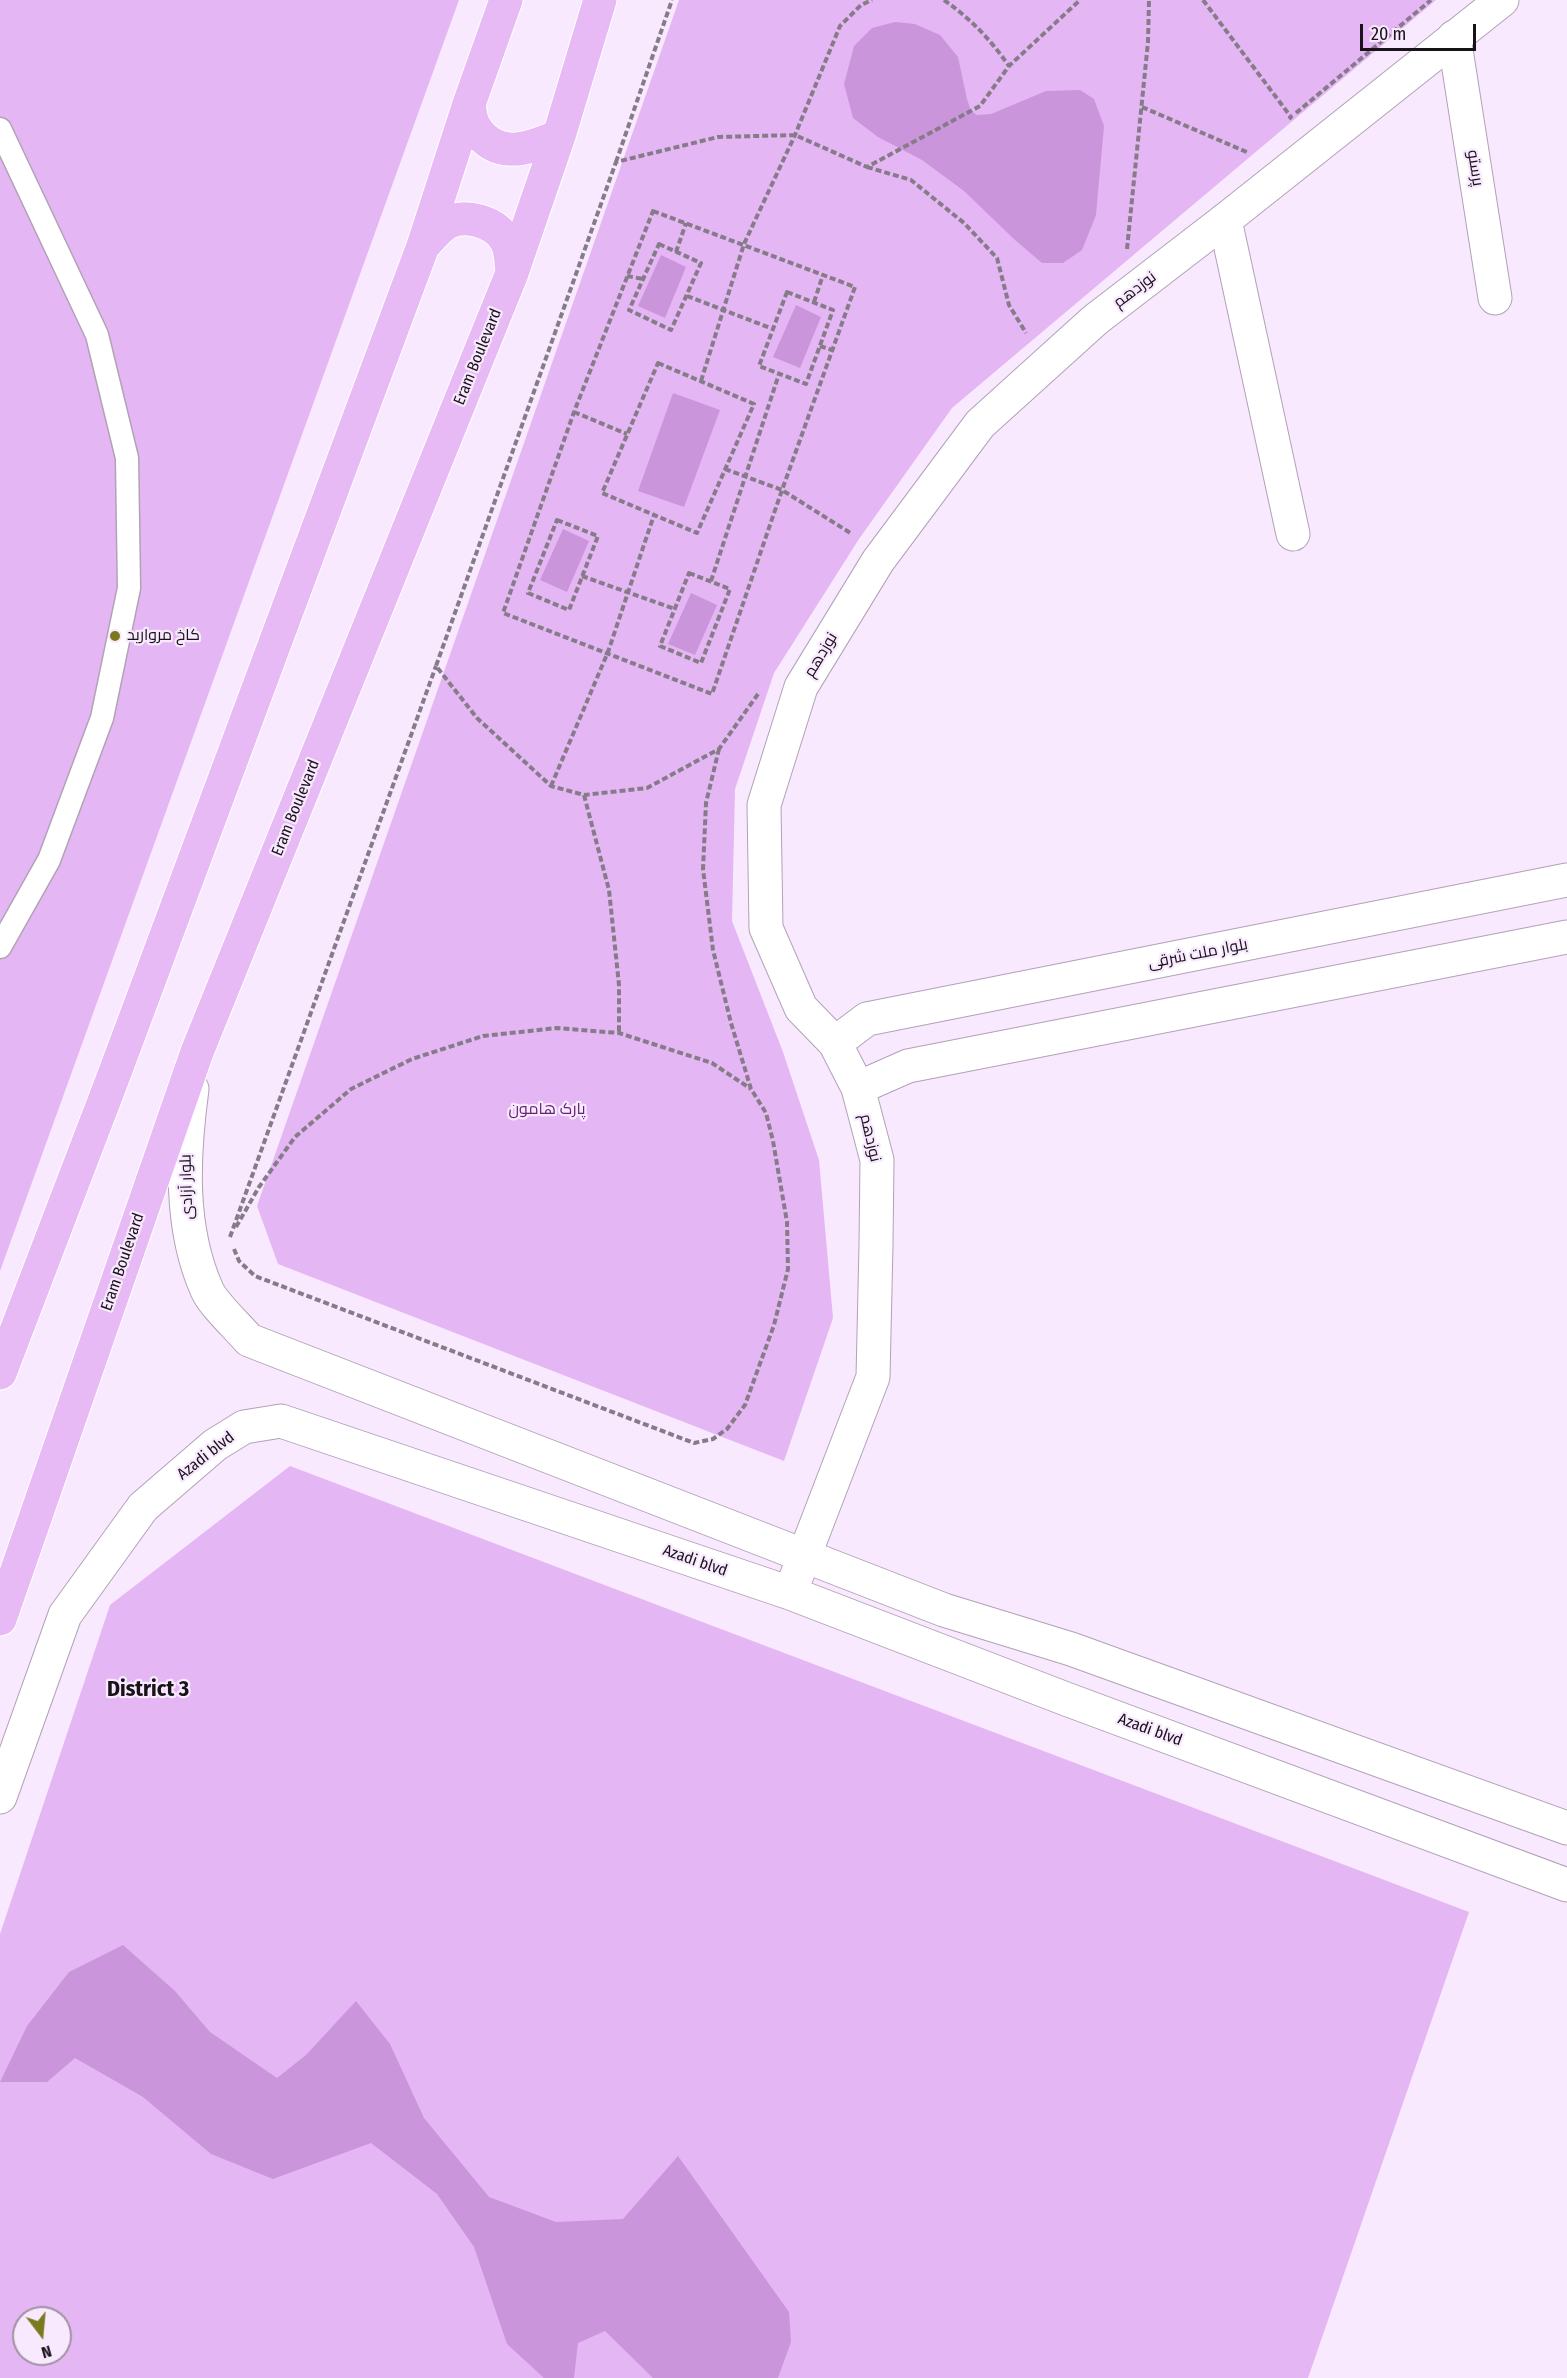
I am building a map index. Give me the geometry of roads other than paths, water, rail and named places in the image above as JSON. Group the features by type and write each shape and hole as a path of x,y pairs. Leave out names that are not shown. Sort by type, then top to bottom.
{"main road":[{"path":"0,1373 114,1075 423,246 469,104 506,0"},
{"name":"Eram Boulevard","path":"0,1619 197,1052 512,273 559,136 600,0"},
{"path":"469,104 474,126 489,142 510,150 532,147 559,136"},
{"path":"423,246 447,223 463,219 480,221 496,229 506,241 512,273"}],"street":[{"name":"نوزدهم","path":"790,1593 873,1377 877,1160 858,1088 835,1043 801,1008 766,928 764,805 801,687 878,561 980,424 1095,320 1502,0"},
{"name":"پرستو","path":"1454,37 1495,298"},
{"path":"1225,220 1293,534"},
{"name":"بلوار ملت شرقی","path":"835,1043 867,1019 1567,880"},
{"path":"858,1088 908,1066 1567,938"},
{"name":"بلوار آزادی","path":"197,1052 186,1135 186,1214 196,1257 208,1292 249,1340 803,1555"},
{"name":"Azadi blvd","path":"0,1797 64,1615 143,1508 215,1445 244,1427 281,1421 790,1593 1066,1699 1567,1885"},
{"path":"803,1555 944,1610 1071,1649 1567,1828"}],"lane":[{"path":"0,129 97,335 127,458 129,588 102,718 49,860 0,947"}],"place":[{"name":"کاخ مروارید","path":"115,636"}],"district":[{"name":"District 3","path":"148,1690"}],"park label":[{"name":"پارک هامون","path":"547,1110"}]}
